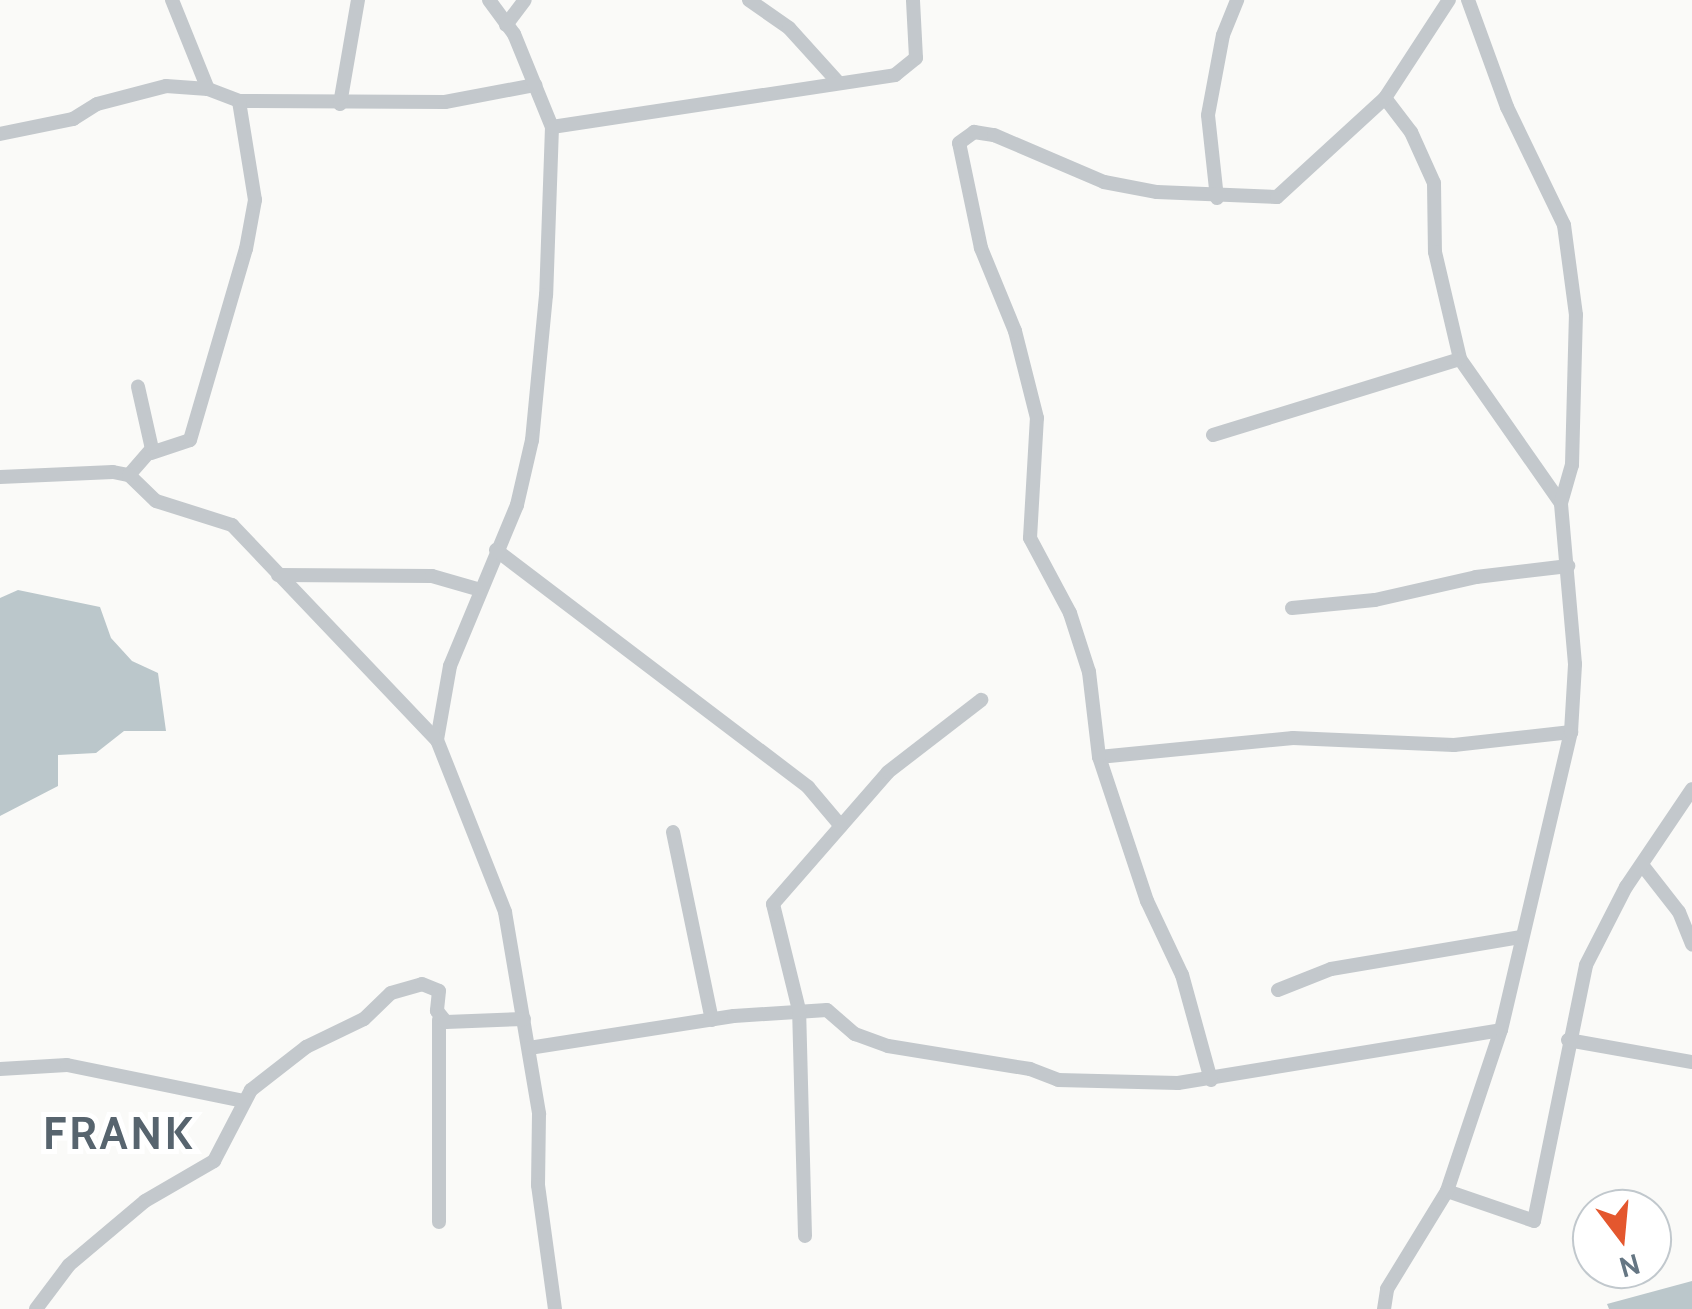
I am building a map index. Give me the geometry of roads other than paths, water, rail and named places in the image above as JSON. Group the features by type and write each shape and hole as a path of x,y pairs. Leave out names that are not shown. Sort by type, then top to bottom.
{"street":[{"path":"172,0 208,89"},
{"path":"340,104 358,0"},
{"path":"437,740 446,683 477,589 517,506 532,440 552,128 506,25 489,0"},
{"path":"506,25 525,0"},
{"path":"748,0 789,28 838,82"},
{"path":"552,128 907,70 916,58 918,28 913,0"},
{"path":"1216,198 1208,115 1222,35 1237,0"},
{"path":"1211,1080 1182,975 1147,901 1098,757 1089,672 1070,613 1030,538 1038,418 1015,330 981,248 960,143 974,132 994,135 1104,182 1216,198 1277,196 1385,98 1449,0"},
{"path":"1384,1309 1387,1290 1447,1191 1501,1030 1571,732 1576,664 1561,503 1572,465 1576,337 1564,225 1507,107 1468,0"},
{"path":"0,134 73,118 96,104 166,86 208,89 239,101 340,104 445,102 535,85"},
{"path":"1385,98 1411,132 1434,182 1435,252 1460,359 1561,503"},
{"path":"129,475 151,453 190,440 246,250 256,200 239,101"},
{"path":"1213,435 1460,359"},
{"path":"138,387 151,453"},
{"path":"0,477 42,472 129,475 156,501 232,526 437,740 505,912 529,1048 555,1309"},
{"path":"496,550 808,787 840,826"},
{"path":"1292,608 1376,600 1476,577 1568,566"},
{"path":"278,575 432,576 477,589"},
{"path":"805,1236 798,1010 773,904 888,772 981,700"},
{"path":"1098,757 1293,738 1454,745 1571,732"},
{"path":"1447,1191 1534,1221 1586,965 1692,789"},
{"path":"673,832 712,1020"},
{"path":"1643,866 1679,912 1692,945"},
{"path":"1278,990 1331,969 1522,937"},
{"path":"36,1309 69,1265 145,1201 214,1161 244,1102 306,1048 364,1018 391,992 422,984 439,992 439,1222"},
{"path":"529,1048 712,1020 827,1010 855,1034 888,1046 1030,1069 1058,1080 1211,1080 1501,1030"},
{"path":"440,1020 524,1019"},
{"path":"1568,1040 1692,1062"},
{"path":"0,1069 66,1065 244,1102"}],"district":[{"name":"FRANK","path":"119,1134"}]}
